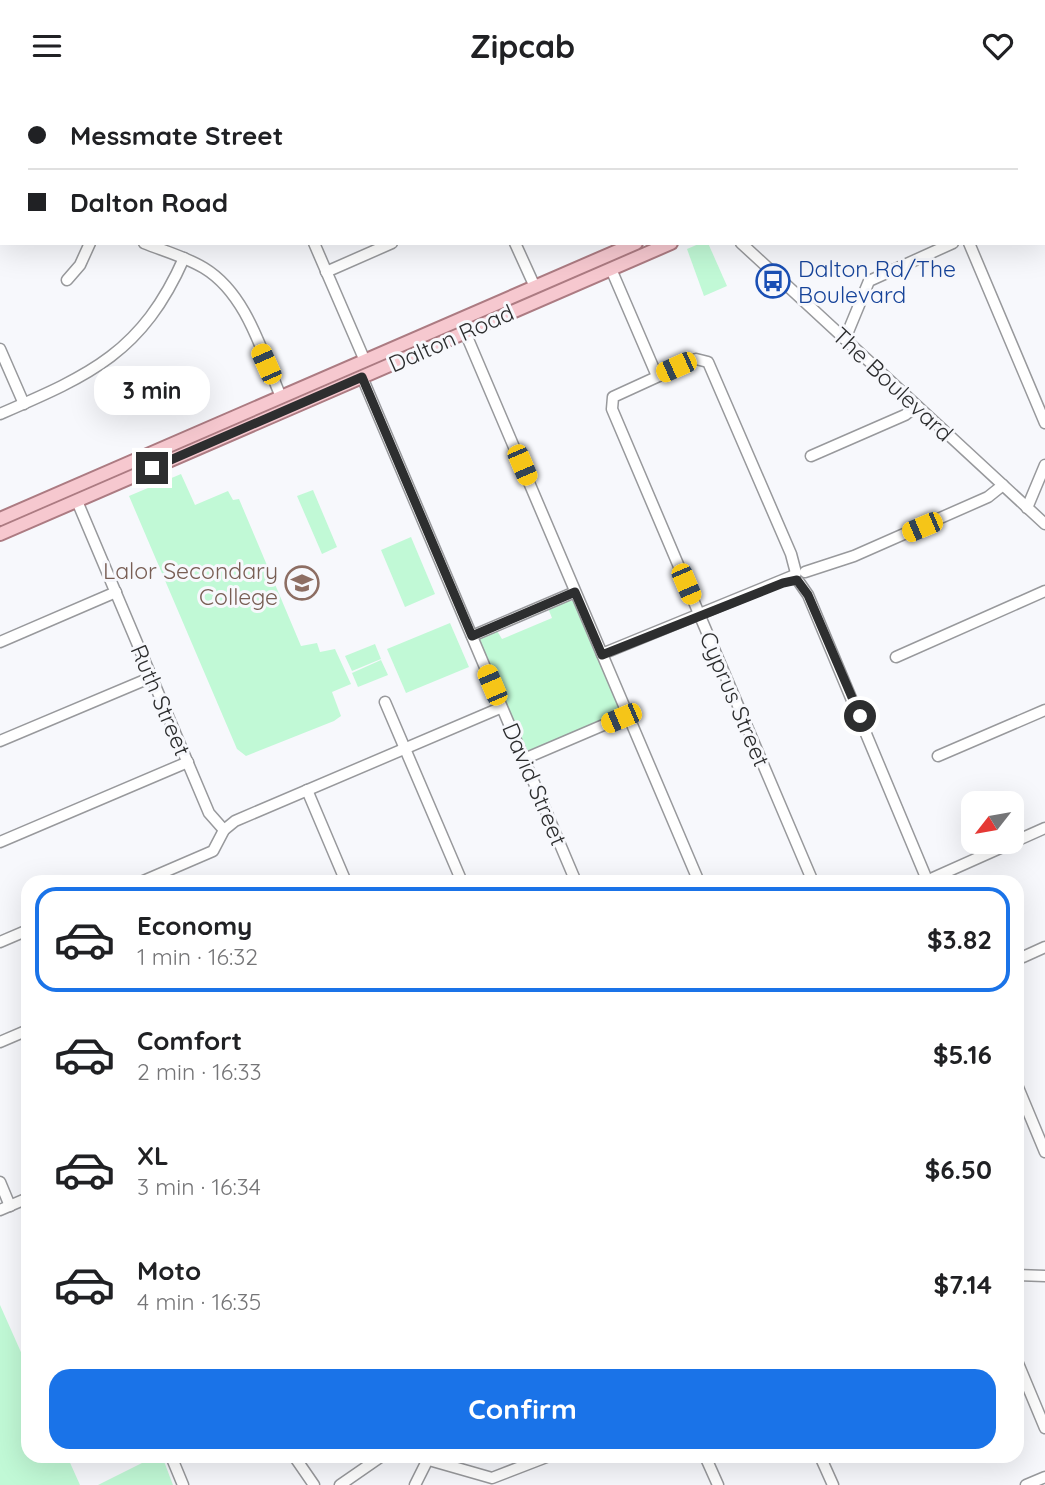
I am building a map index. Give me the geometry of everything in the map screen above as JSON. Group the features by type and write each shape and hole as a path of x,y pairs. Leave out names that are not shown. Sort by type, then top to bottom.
{"main road":[{"name":"Dalton Road","path":"0,519 631,245"},
{"name":"Dalton Road","path":"0,534 666,245"},
{"path":"460,320 465,332"},
{"path":"281,397 286,410"},
{"name":"Ruth Street","path":"72,488 77,501"}],"street":[{"path":"66,280 80,265 89,245"},
{"path":"150,245 207,270 232,292 281,397"},
{"path":"315,245 365,361"},
{"path":"326,272 387,245"},
{"path":"516,245 534,287"},
{"name":"The Boulevard","path":"743,245 1045,524"},
{"path":"845,339 869,281 949,245"},
{"path":"970,245 1045,423"},
{"path":"0,414 80,379 127,345 154,314 184,258"},
{"path":"611,269 657,376 700,358 712,367 926,875"},
{"path":"465,332 696,875"},
{"path":"0,349 24,404"},
{"name":"Cyprus Street","path":"657,376 616,394 611,400 612,409 810,875"},
{"name":"David Street","path":"362,377 573,875"},
{"path":"811,456 905,415 916,406"},
{"path":"1027,508 1045,465"},
{"path":"602,655 988,498 1003,485"},
{"name":"Ruth Street","path":"77,501 209,813 224,830"},
{"path":"896,657 1045,591"},
{"path":"0,642 116,592"},
{"path":"472,636 575,592"},
{"path":"0,741 152,677"},
{"path":"386,702 459,875"},
{"path":"157,875 213,851 224,830 236,821 500,708"},
{"path":"938,756 1045,710"},
{"path":"524,759 627,715"},
{"path":"0,842 188,762"},
{"path":"307,790 343,875"},
{"path":"936,875 1045,828"},
{"path":"0,942 21,933"},
{"path":"1024,957 1045,947"},
{"path":"0,1042 21,1033"},
{"path":"1024,1102 1045,1152"},
{"path":"0,1182 5,1208"},
{"path":"1024,1275 1045,1276"},
{"path":"1024,1378 1045,1428"},
{"path":"175,1463 183,1485"},
{"path":"299,1463 314,1485"},
{"path":"340,1485 372,1463"},
{"path":"415,1485 426,1463"},
{"path":"445,1463 492,1478 531,1463"},
{"path":"708,1463 718,1485"},
{"path":"823,1463 833,1485"},
{"path":"1026,1485 1045,1477"}],"green space":[{"path":"696,245 709,245 727,286 704,296 687,249"},
{"path":"181,474 195,505 228,491 233,500 239,499 301,646 317,643 320,652 335,649 351,684 332,692 341,716 334,721 246,756 237,749 129,496"},
{"path":"313,490 337,547 322,554 297,496"},
{"path":"411,537 435,594 405,607 381,550"},
{"path":"563,601 575,601 620,710 618,714 527,751 505,706 479,640 496,629 502,639 552,618 548,608"},
{"path":"450,623 469,667 406,693 387,649"},
{"path":"375,644 381,659 352,671 345,656"},
{"path":"381,660 388,675 358,687 352,673"},
{"path":"0,1305 21,1352 21,1463 70,1463 80,1485 0,1485"},
{"path":"142,1463 165,1463 173,1485 98,1485"}],"place":[{"name":"Dalton Rd/The Boulevard","path":"773,281"},
{"name":"Lalor Secondary College","path":"302,583"}],"route":[{"path":"152,468 362,377 472,636 507,618 575,592 602,655 783,583 797,580 808,595 860,716"}]}
